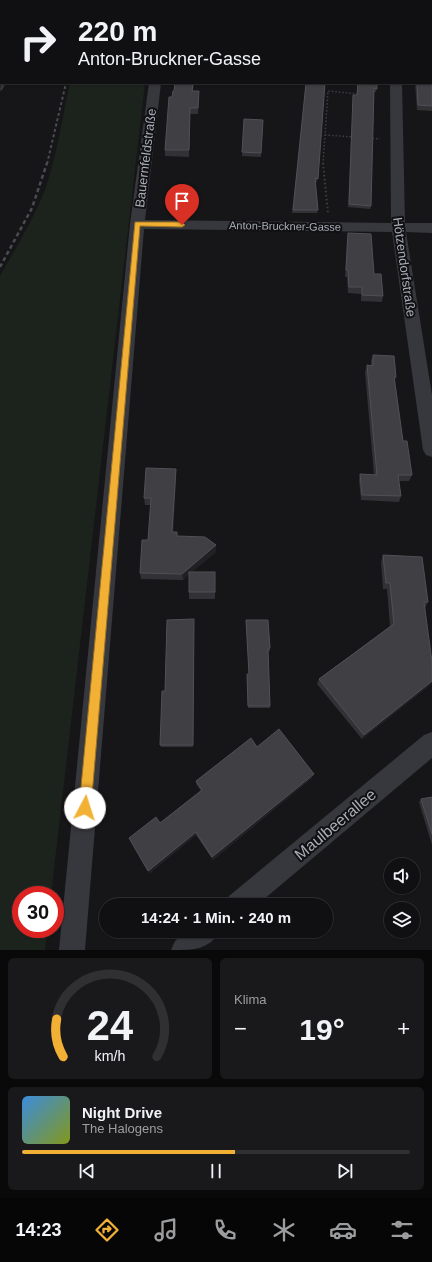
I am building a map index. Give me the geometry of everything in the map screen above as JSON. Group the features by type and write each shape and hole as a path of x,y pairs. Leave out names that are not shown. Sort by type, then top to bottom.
{"street":[{"name":"Bauernfeldstraße","path":"72,950 137,224 155,84"},
{"name":"Hötzendorfstraße","path":"396,90 398,228 432,450"},
{"name":"Anton-Bruckner-Gasse","path":"137,224 432,228"},
{"name":"Maulbeerallee","path":"246,898 432,743"},
{"path":"184,950 199,938"}],"path":[{"path":"330,227 323,167 328,91 396,90"},
{"path":"325,135 357,137"},
{"path":"365,138 397,141"}],"shaded area":[{"path":"70,84 145,84 52,886 12,886 12,938 46,938 45,950 0,950 0,276 30,223 45,190"}],"building":[{"path":"175,84 193,84 192,91 199,91 198,108 190,108 189,150 165,150 169,97 172,97"},
{"path":"306,84 325,84 318,179 315,178 318,210 293,210"},
{"path":"358,84 377,84 377,89 374,88 371,206 349,204 353,95 357,95"},
{"path":"417,84 432,84 432,106 418,105"},
{"path":"244,119 263,120 261,153 242,152"},
{"path":"348,233 371,234 374,274 381,274 383,296 362,295 362,287 349,287 348,270 346,270"},
{"path":"373,355 394,356 396,377 394,377 403,441 407,441 412,475 398,475 401,496 362,495 360,474 377,475 367,365 373,366"},
{"path":"146,468 176,469 172,532 177,532 177,536 205,537 216,545 182,574 140,573 142,540 148,540 151,498 144,498"},
{"path":"383,555 422,557 428,602 424,602 432,662 432,681 364,735 319,679 394,624 390,583 386,583"},
{"path":"189,572 215,572 215,592 189,592"},
{"path":"194,619 193,745 160,745 162,691 165,691 167,620"},
{"path":"246,620 268,620 270,648 268,649 270,706 248,706 247,674 249,674"},
{"path":"279,729 314,774 212,857 196,832 148,871 129,838 156,817 160,823 202,790 196,781 251,738 257,747"},
{"path":"432,797 432,834 421,799"}],"railway":[{"path":"47,164 66,84"},
{"path":"0,267 32,208 47,163"}],"route":[{"path":"85,808 137,224 182,225"}]}
